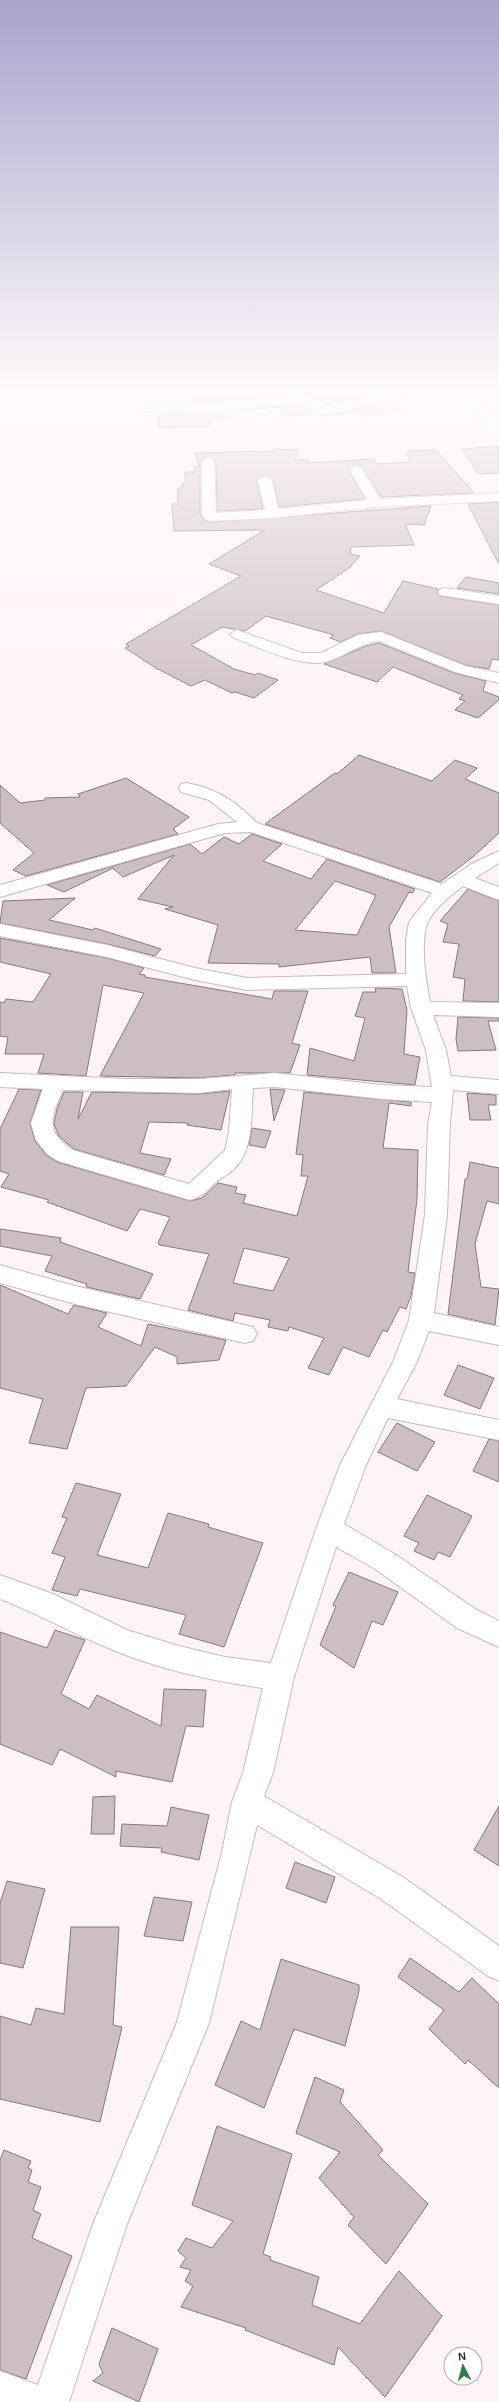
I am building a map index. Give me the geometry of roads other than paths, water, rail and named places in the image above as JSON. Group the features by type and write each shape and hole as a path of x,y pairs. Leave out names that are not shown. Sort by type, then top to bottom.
{"street":[{"path":"209,499 209,515 211,517 272,514 376,503 456,499"},
{"path":"269,499 272,514"},
{"path":"374,499 376,503"},
{"path":"445,592 499,600"},
{"path":"238,634 300,657 324,658 363,638 381,636 460,669 499,678"},
{"path":"187,788 214,794 226,802 251,827"},
{"path":"0,891 224,828 251,827 453,885 499,894"},
{"path":"51,2402 110,2224 154,2114 193,2023 237,1852 247,1802 258,1773 280,1677 329,1529 354,1466 381,1406 404,1364 421,1320 436,1215 439,1124 443,1088 436,1050 422,1008 416,980 415,940 418,922 453,885 499,856"},
{"path":"0,930 107,951 195,974 247,984 416,980"},
{"path":"422,1008 499,1010"},
{"path":"0,1080 128,1086 199,1086 243,1081 275,1080 382,1092 499,1086"},
{"path":"56,1083 42,1115 43,1133 51,1148 66,1156 190,1192 198,1189 206,1179 224,1165 232,1157 237,1147 243,1081"},
{"path":"0,1274 75,1295 245,1334"},
{"path":"421,1320 499,1336"},
{"path":"381,1406 499,1430"},
{"path":"329,1529 384,1561 467,1619 499,1634"},
{"path":"0,1587 43,1603 122,1641 179,1660 225,1670 280,1677"},
{"path":"247,1802 392,1888 499,1965"},
{"path":"0,2388 34,2402"}]}
